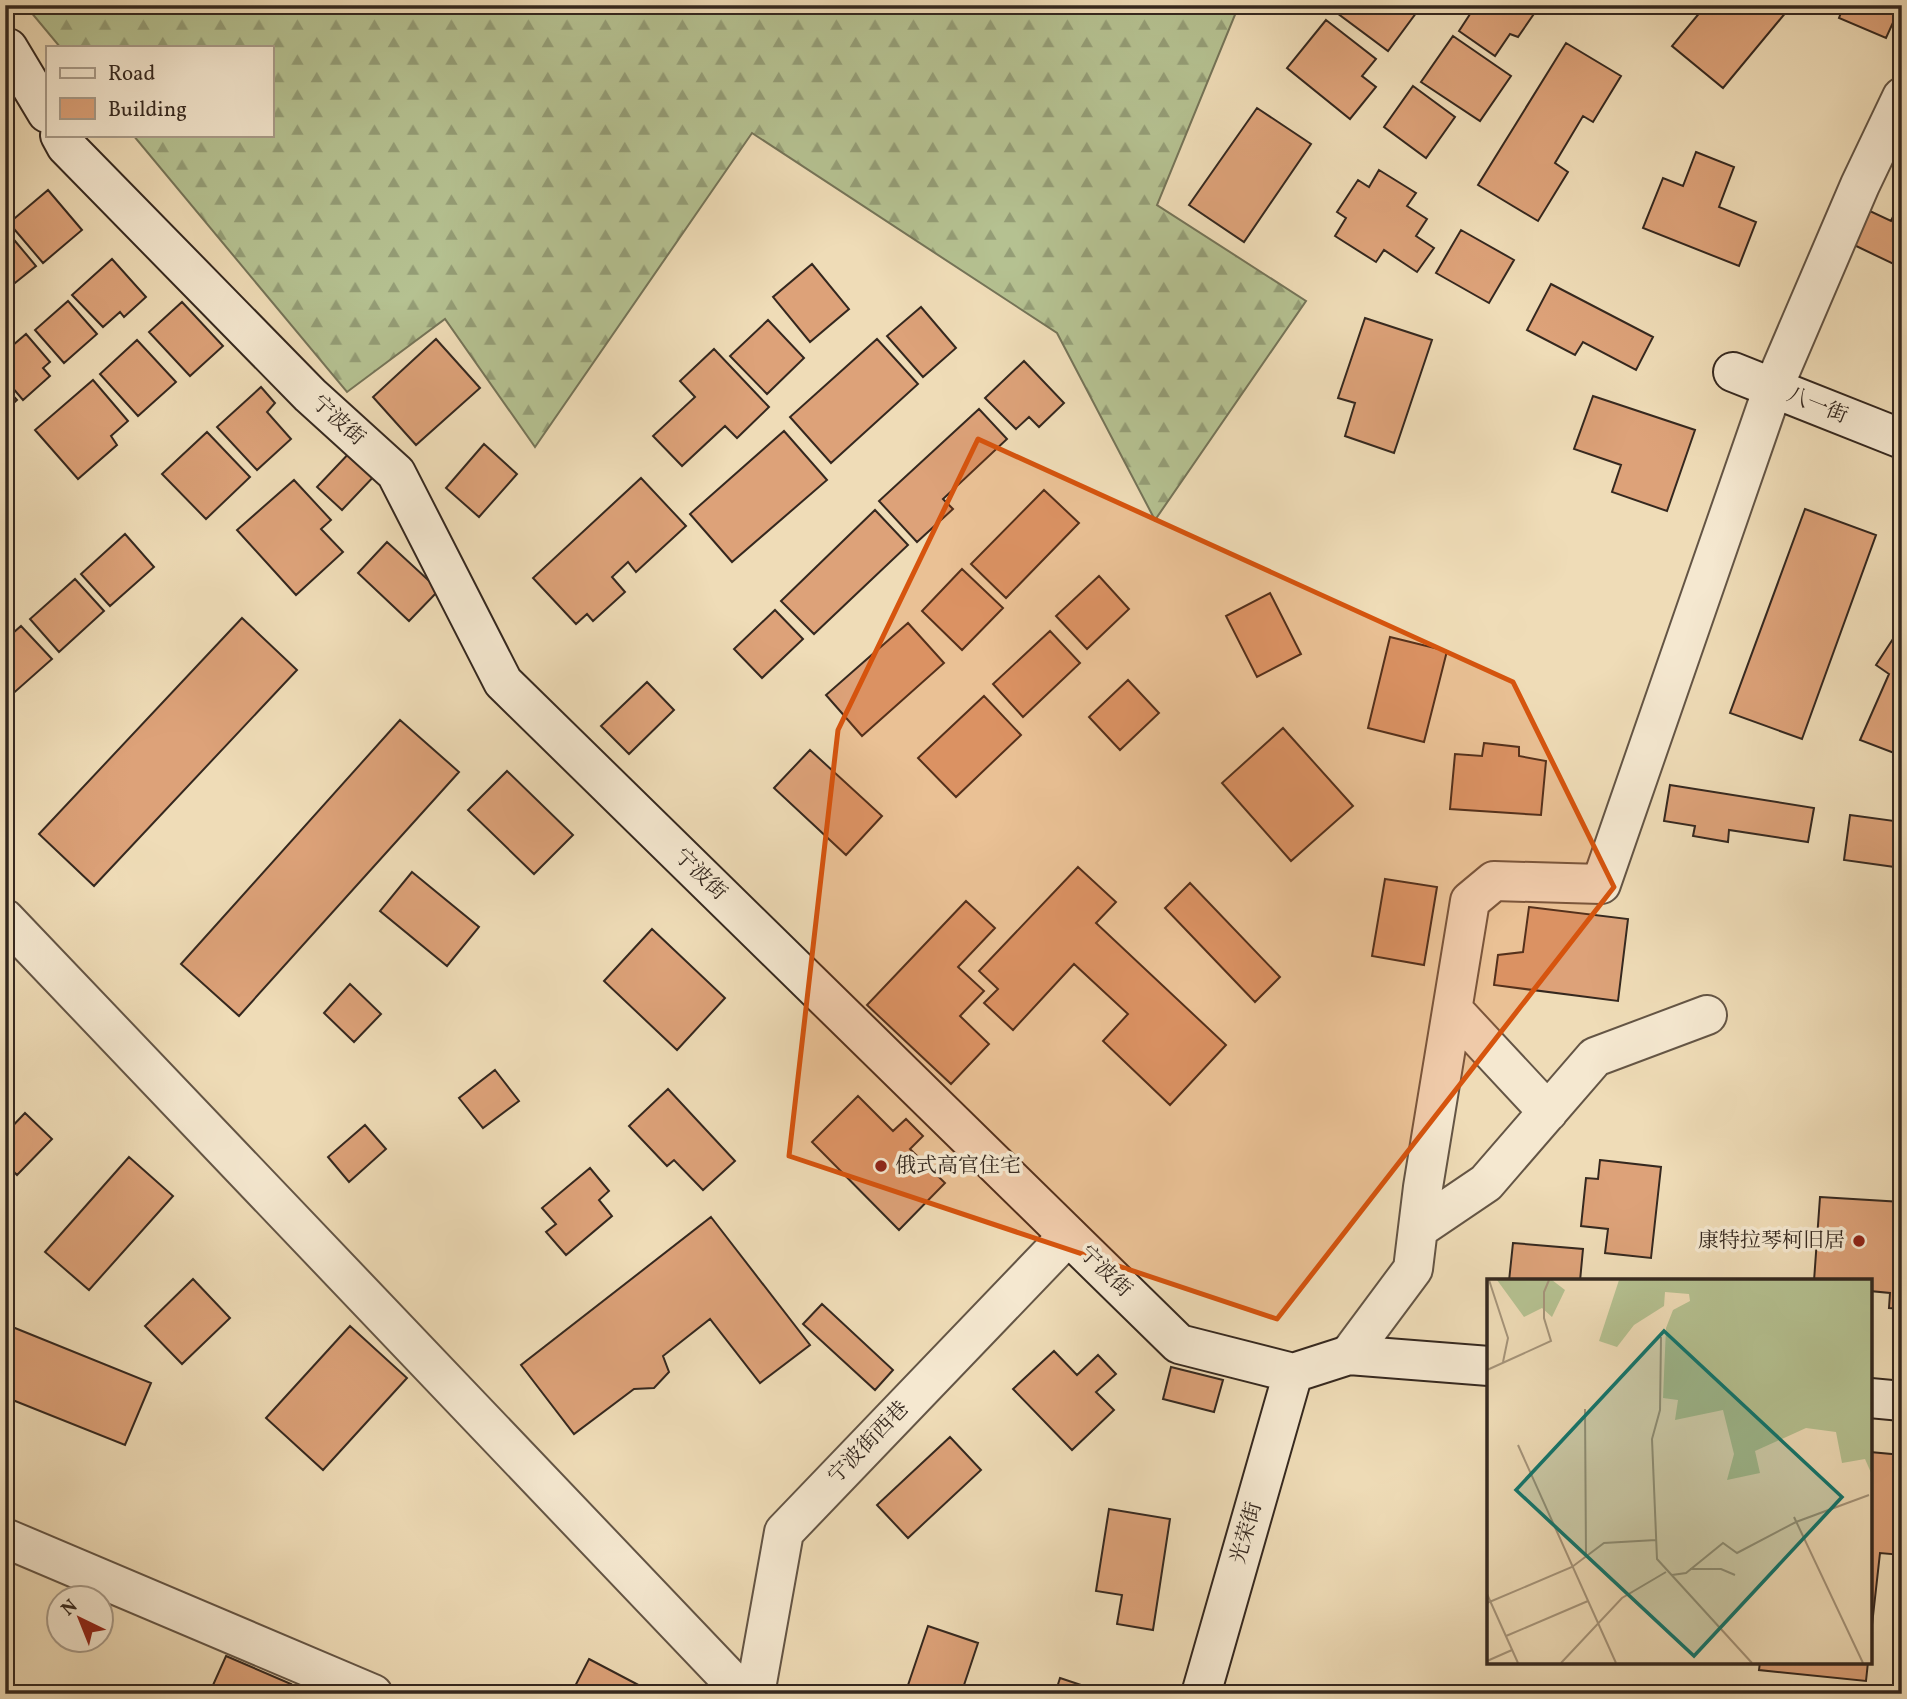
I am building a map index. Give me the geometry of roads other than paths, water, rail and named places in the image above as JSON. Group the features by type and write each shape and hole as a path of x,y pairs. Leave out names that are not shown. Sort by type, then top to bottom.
{"street":[{"path":"8,48 46,111"},
{"path":"1349,1354 1413,1269 1469,901 1494,881 1601,884 1773,388 1860,185 1902,97"},
{"name":"宁波街","path":"61,136 66,146 310,395 396,473 503,682 1179,1345 1293,1373"},
{"name":"八一街","path":"1733,372 1902,439"},
{"path":"5,919 744,1694"},
{"path":"1453,1010 1548,1112"},
{"path":"1418,1230 1486,1183 1595,1057 1707,1015"},
{"name":"宁波街西巷","path":"755,1694 784,1532 1068,1236"},
{"path":"1293,1373 1349,1354 1487,1366"},
{"name":"光荣街","path":"1201,1694 1293,1373"},
{"path":"1872,1398 1902,1401"},
{"path":"5,1538 373,1694"}],"place":[{"name":"俄式高官住宅","path":"881,1166"},
{"name":"康特拉琴柯旧居","path":"1859,1241"}]}
